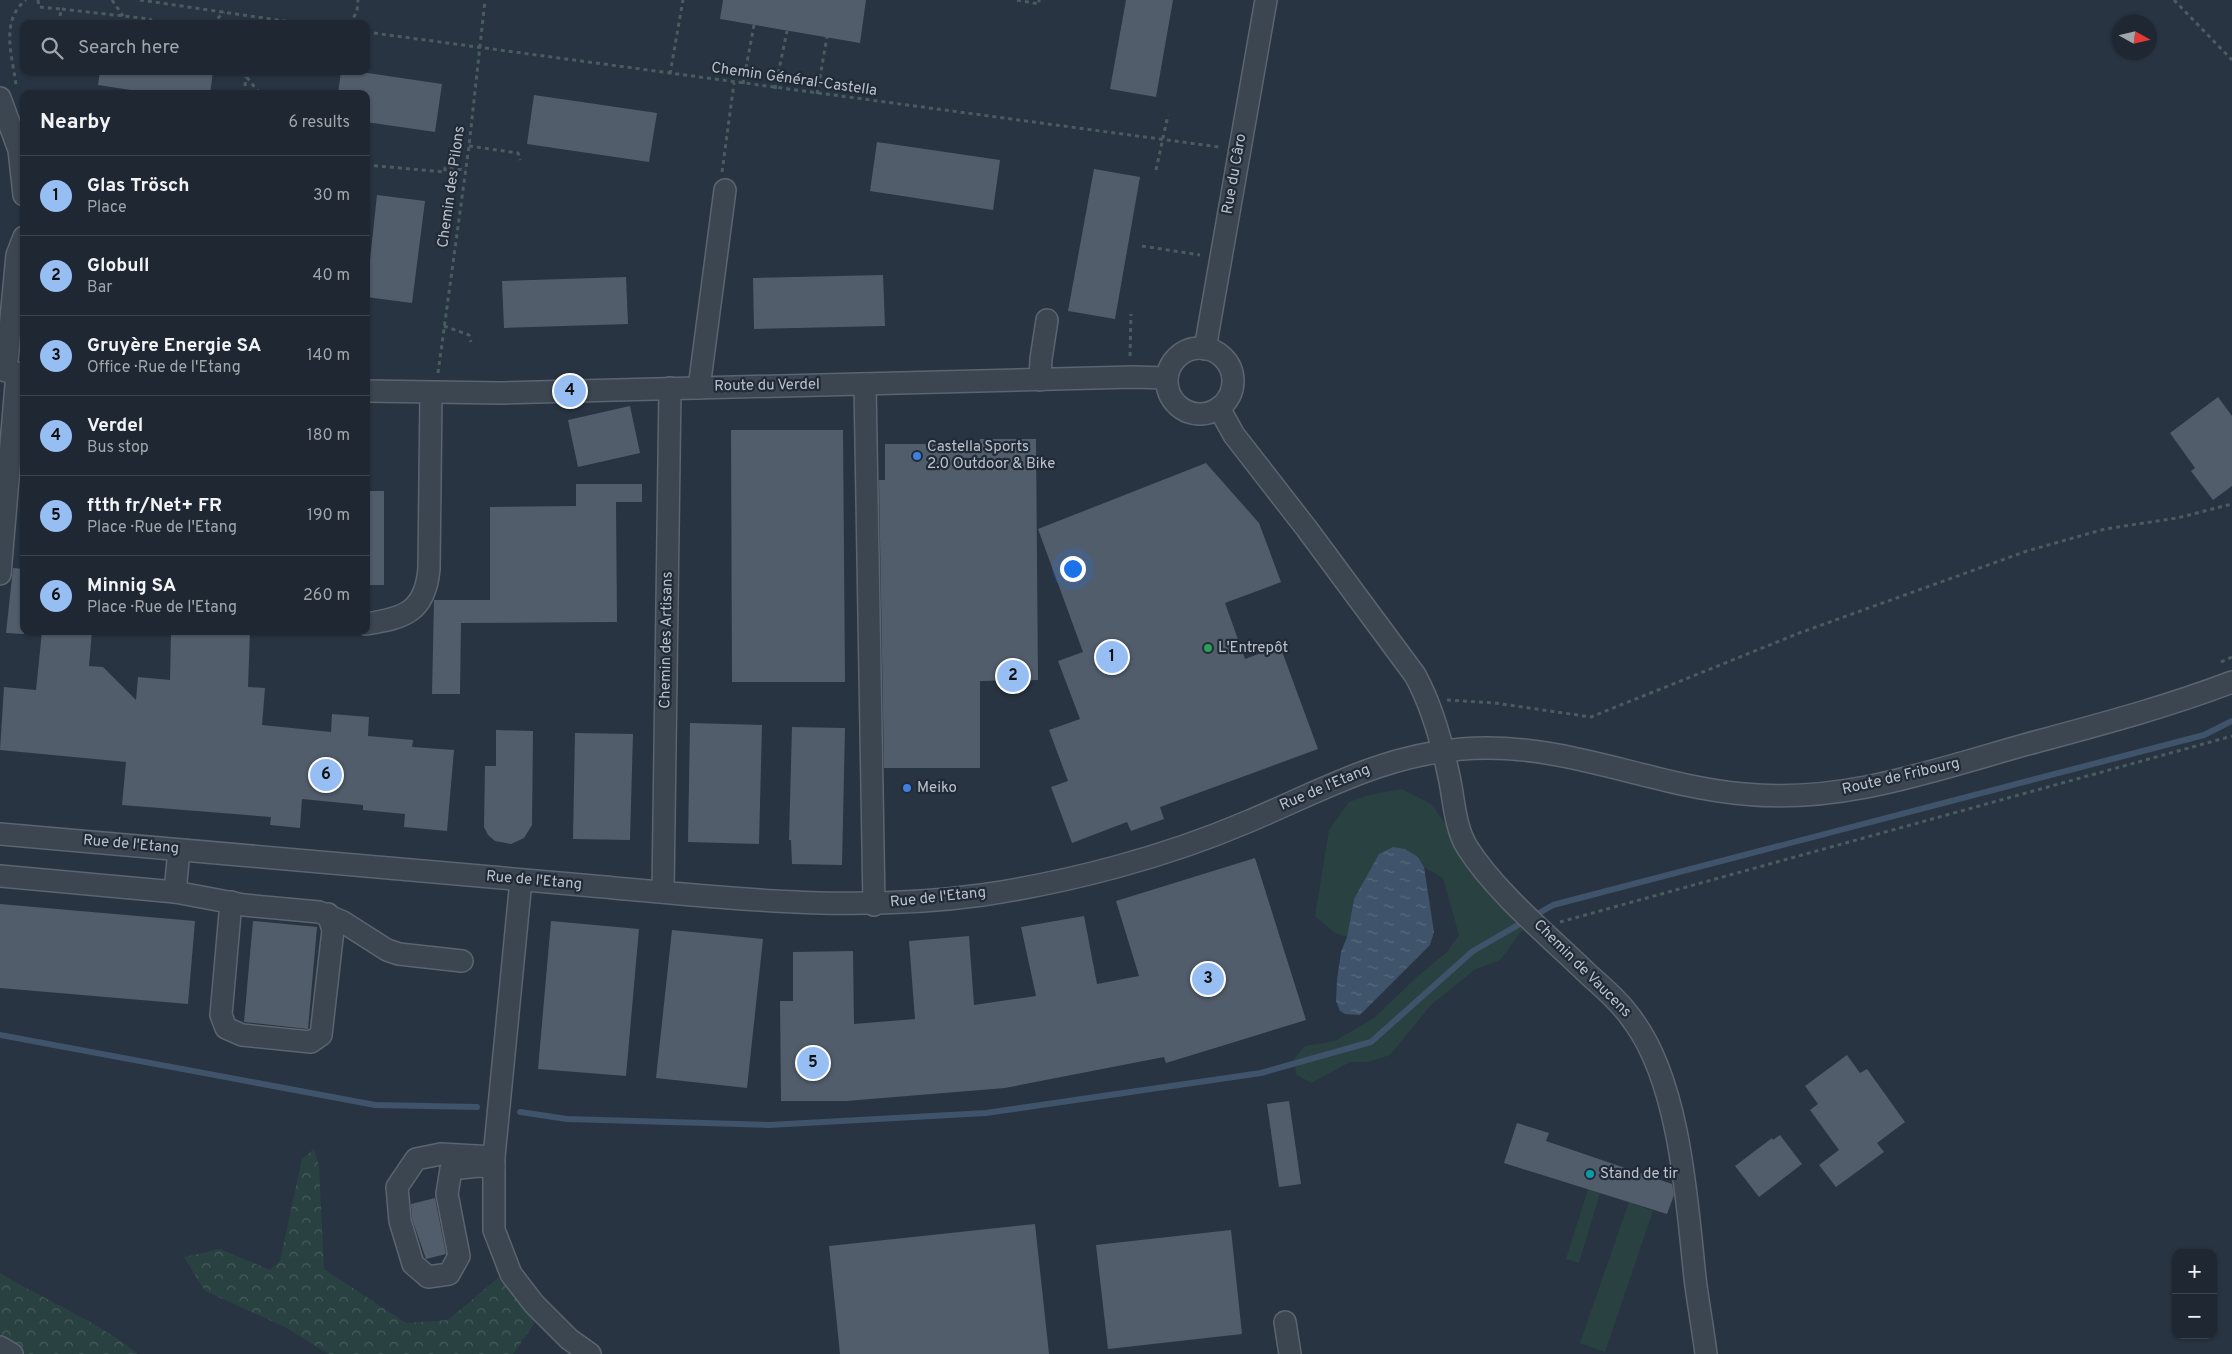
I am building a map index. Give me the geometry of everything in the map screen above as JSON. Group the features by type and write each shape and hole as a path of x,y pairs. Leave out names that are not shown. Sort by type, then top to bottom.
{"street":[{"name":"Rue du Câro","path":"1205,349 1266,0"},
{"path":"0,98 13,124 20,159"},
{"path":"700,388 723,185"},
{"path":"0,574 17,255 20,247"},
{"path":"1040,380 1047,320"},
{"path":"1194,348 1205,349 1222,357 1232,374 1230,393 1219,408 1209,413 1198,414 1178,407 1169,394 1167,378 1170,367 1176,358 1194,348"},
{"name":"Route du Verdel","path":"370,391 434,384 502,393 1167,378"},
{"path":"370,623 394,618 411,610 419,604 424,596 429,570 434,384"},
{"path":"865,384 874,905"},
{"name":"Chemin des Artisans","path":"663,892 670,388"},
{"path":"1219,408 1234,434 1415,675 1427,698 1443,751"},
{"name":"Route de Fribourg","path":"1443,751 1481,748 1522,748 1570,756 1716,791 1772,796 1821,795 1851,791 1905,779 2185,700 2232,682"},
{"name":"Rue de l'Etang","path":"0,834 663,892 816,904 874,905 988,894 1032,886 1130,862 1246,823 1322,787 1379,766 1443,751"},
{"name":"Chemin de Vaucens","path":"1443,751 1462,836 1485,871 1539,927 1612,996 1635,1022 1654,1056 1668,1099 1689,1205 1695,1279 1706,1354"},
{"path":"175,892 179,850"},
{"path":"0,876 175,892 231,902 328,914 387,950 399,954 462,961"},
{"path":"521,880 494,1162 494,1230 511,1274 534,1304 569,1339 590,1354"},
{"path":"231,902 221,1015 226,1028 231,1032 242,1035 311,1042 321,1035 333,930 328,914"},
{"path":"441,1154 494,1162 451,1169 447,1194 459,1256 449,1274 428,1278 413,1264 400,1221 396,1187 416,1159 441,1154"},
{"path":"1285,1322 1290,1354"},
{"path":"0,1347 12,1354"}],"path":[{"path":"13,124 8,30 13,13 26,0"},
{"path":"38,0 39,7 151,20"},
{"path":"112,0 124,16"},
{"path":"140,0 279,20"},
{"path":"352,20 357,12 358,0"},
{"name":"Chemin des Pilons","path":"434,384 470,146 485,0"},
{"path":"670,74 683,0"},
{"path":"1017,0 1039,4 1039,0"},
{"path":"2174,0 2232,60"},
{"path":"60,20 61,9"},
{"path":"216,20 224,12"},
{"path":"743,84 754,25"},
{"path":"775,89 787,31"},
{"name":"Chemin Général-Castella","path":"370,33 734,84 1220,147"},
{"path":"817,94 827,37"},
{"path":"244,90 246,76"},
{"path":"246,76 257,90"},
{"path":"723,185 734,84"},
{"path":"1156,170 1161,140 1168,115"},
{"path":"470,146 518,153 520,160"},
{"path":"370,165 445,172 445,168 466,170"},
{"path":"1142,246 1200,255"},
{"path":"444,326 469,335 471,342"},
{"path":"1427,698 1495,703 1590,717 1802,632 2027,551 2105,529 2177,518 2232,504"},
{"path":"2214,666 2232,657"},
{"path":"1539,927 2232,736"}],"green space":[{"path":"1402,789 1431,804 1494,892 1524,928 1500,960 1474,970 1431,1005 1390,1055 1368,1062 1350,1062 1311,1083 1296,1074 1294,1059 1305,1046 1335,1041 1374,1018 1419,975 1446,953 1459,935 1443,878 1424,867 1418,856 1354,899 1347,937 1335,933 1315,916 1329,830 1349,802 1369,795"},
{"path":"314,1149 319,1166 324,1269 406,1323 448,1320 498,1278 510,1290 534,1304 534,1324 513,1354 329,1354 283,1326 205,1291 184,1257 220,1249 270,1270 280,1261 302,1159"},
{"path":"1588,1189 1600,1193 1579,1263 1566,1259"},
{"path":"1629,1202 1653,1211 1605,1352 1580,1343"},
{"path":"0,1273 88,1321 138,1354 12,1354 0,1347"}],"water":[{"path":"1393,847 1405,849 1418,857 1424,867 1434,932 1430,945 1360,1015 1345,1014 1340,1011 1336,1001 1337,980 1341,952 1347,937 1354,899 1379,854"}],"building":[{"path":"723,0 866,0 860,43 720,19"},
{"path":"1126,0 1173,0 1156,97 1110,89"},
{"path":"370,73 442,84 435,132 370,123 370,90 339,90 340,75 370,75"},
{"path":"99,75 212,75 211,90 131,90 98,85"},
{"path":"534,95 657,113 649,162 527,144"},
{"path":"877,142 1000,160 993,210 870,191"},
{"path":"1094,169 1140,177 1115,319 1068,311"},
{"path":"377,195 425,201 412,303 370,298 370,260"},
{"path":"883,275 885,326 754,329 753,278"},
{"path":"626,277 628,324 504,328 502,281"},
{"path":"2218,397 2232,416 2232,486 2213,500 2191,471 2195,468 2170,433"},
{"path":"630,406 640,453 578,467 568,420"},
{"path":"731,430 843,430 845,682 732,682"},
{"path":"980,439 1036,439 1038,680 980,681 980,768 884,768 879,480 885,480 885,444 980,444"},
{"path":"1206,463 1259,523 1281,582 1225,603 1245,659 1280,646 1318,749 1160,807 1164,819 1131,831 1127,822 1072,843 1051,787 1068,781 1049,730 1080,719 1058,661 1083,652 1038,529"},
{"path":"576,484 642,484 642,502 616,502 617,622 461,623 460,694 432,694 434,600 490,600 490,507 576,506"},
{"path":"370,491 384,491 384,585 370,585"},
{"path":"13,568 20,569 20,634 6,633"},
{"path":"42,635 92,635 89,666 103,667 136,700 138,677 170,680 171,635 250,635 248,687 265,688 262,725 331,732 332,714 369,717 368,736 413,740 412,747 454,750 447,831 404,827 405,814 363,810 363,805 302,799 300,828 270,825 271,817 122,805 126,762 0,750 4,687 36,690"},
{"path":"690,723 762,725 759,844 688,842"},
{"path":"792,727 845,728 842,865 792,864 791,840 789,840"},
{"path":"496,730 533,731 532,825 524,838 511,844 495,841 488,835 484,827 485,766 496,766"},
{"path":"575,733 633,734 630,840 573,839"},
{"path":"1255,858 1306,1020 1166,1063 1164,1057 1005,1088 846,1101 781,1101 780,1001 793,1001 793,952 853,951 854,1024 915,1019 909,941 969,936 974,1005 1036,996 1021,927 1084,916 1097,984 1139,976 1116,901"},
{"path":"0,904 195,921 188,1004 0,988"},
{"path":"253,921 317,927 308,1029 244,1022"},
{"path":"551,921 639,929 626,1076 538,1069"},
{"path":"672,930 763,939 747,1088 656,1078"},
{"path":"1847,1055 1860,1073 1867,1069 1905,1122 1877,1143 1884,1152 1836,1187 1819,1165 1839,1150 1810,1110 1818,1104 1805,1086"},
{"path":"1289,1101 1301,1184 1279,1187 1267,1104"},
{"name":"Stand de tir","path":"1517,1123 1549,1133 1546,1141 1672,1184 1674,1195 1667,1214 1504,1163"},
{"path":"1780,1135 1802,1164 1759,1197 1735,1166 1772,1138 1773,1140"},
{"path":"435,1198 446,1254 426,1259 412,1219 411,1204"},
{"path":"1035,1224 1049,1354 840,1354 829,1246"},
{"path":"1231,1230 1242,1334 1108,1349 1096,1245"}],"waterway":[{"path":"520,1112 567,1119 769,1125 986,1113 1261,1073 1371,1042 1473,951 1553,905 2204,735 2232,721"},
{"path":"0,1035 375,1105 477,1107"}],"place":[{"name":"Verdel","path":"570,391"},
{"name":"Castella Sports 2.0 Outdoor & Bike","path":"917,456"},
{"name":"L'Entrepôt","path":"1208,648"},
{"name":"Glas Trösch","path":"1112,657"},
{"name":"Globull","path":"1013,676"},
{"name":"Minnig SA","path":"326,775"},
{"name":"Meiko","path":"907,788"},
{"name":"Gruyère Energie SA","path":"1208,979"},
{"name":"ftth fr/Net+ FR","path":"813,1063"},
{"name":"Stand de tir","path":"1590,1174"}]}
